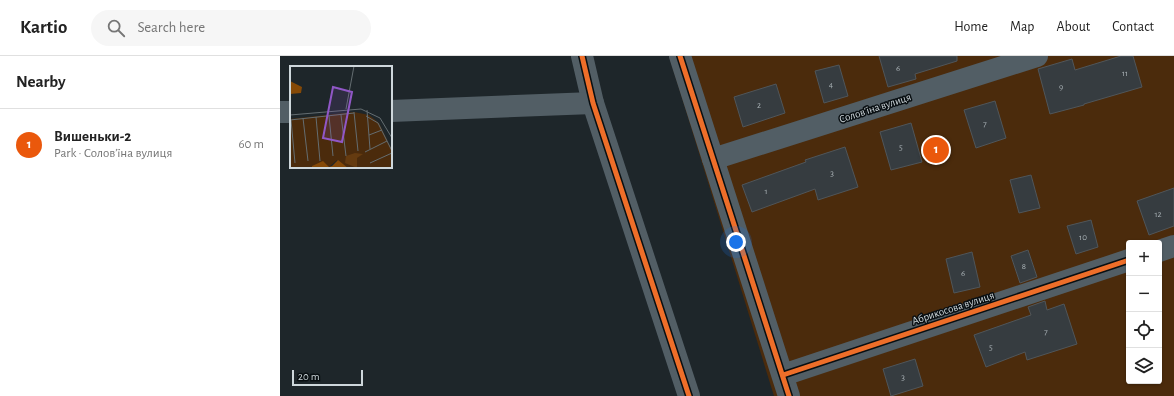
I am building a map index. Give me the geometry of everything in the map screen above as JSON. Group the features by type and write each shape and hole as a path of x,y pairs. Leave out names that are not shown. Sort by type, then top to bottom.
{"street":[{"path":"582,56 593,103 689,396"},
{"path":"680,56 789,396"},
{"name":"Соловʼїна вулиця","path":"713,159 1037,56"},
{"path":"392,111 593,103"},
{"path":"1162,250 1174,246"},
{"name":"Абрикосова вулиця","path":"783,375 1126,261"}],"shaded area":[{"path":"669,56 1174,56 1174,396 774,396"}],"building":[{"path":"879,56 957,56 957,61 915,74 916,79 888,87"},
{"path":"1121,56 1133,56 1142,87 1050,114 1038,69 1072,59 1075,70"},
{"path":"839,65 848,96 824,103 815,71"},
{"path":"776,84 785,113 743,127 734,97"},
{"path":"995,101 1006,138 976,148 964,110"},
{"path":"911,123 922,162 891,170 880,132"},
{"path":"845,147 858,187 818,200 815,189 752,212 742,185 806,162 805,160"},
{"path":"1031,175 1040,208 1019,213 1010,180"},
{"path":"1174,188 1174,226 1149,235 1137,201"},
{"path":"1091,220 1098,247 1076,254 1067,226"},
{"path":"1028,250 1037,277 1020,283 1011,256"},
{"path":"972,252 980,287 954,293 946,259"},
{"path":"1045,301 1047,310 1064,304 1077,344 1027,360 1025,352 986,367 974,335 1031,315 1028,307"},
{"path":"915,359 923,386 891,396 883,369"}],"cycle path":[{"path":"582,56 593,103 689,396"},
{"path":"680,56 789,396"},
{"path":"783,375 1126,261"}],"place":[{"name":"Вишеньки-2","path":"936,150"}]}
